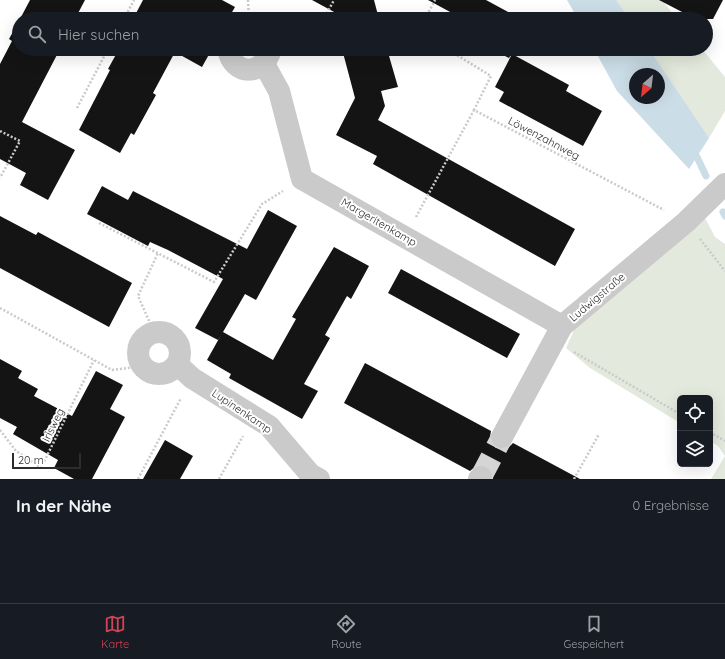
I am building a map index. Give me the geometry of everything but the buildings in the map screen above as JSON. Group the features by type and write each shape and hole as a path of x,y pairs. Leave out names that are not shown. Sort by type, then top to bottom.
{"street":[{"path":"229,56 240,68 249,70 257,69 267,56"},
{"path":"267,56 279,91 302,179"},
{"name":"Margeritenkamp","path":"302,179 405,237 558,334"},
{"name":"Ludwigstraße","path":"502,437 558,334 686,222 725,184"},
{"path":"154,332 163,332 171,335 177,341 185,371 172,371 156,375 148,372 142,366 138,350 141,342 154,332"},
{"name":"Lupinenkamp","path":"185,371 269,426 310,474 319,479"}],"path":[{"path":"128,12 134,0"},
{"path":"248,0 249,12"},
{"path":"328,12 334,0"},
{"path":"429,12 435,0"},
{"path":"77,108 104,56"},
{"path":"405,237 492,76 459,56"},
{"name":"Löwenzahnweg","path":"474,110 686,222"},
{"path":"0,131 20,142 0,176"},
{"path":"99,223 214,282 262,204 302,179"},
{"path":"686,222 725,271"},
{"path":"154,332 138,296 158,253"},
{"path":"0,308 112,370 142,366"},
{"path":"558,334 677,412"},
{"name":"Irisweg","path":"0,430 16,450 41,468 94,360"},
{"path":"138,479 185,371"},
{"path":"219,479 254,416"},
{"path":"574,479 599,434"},
{"path":"713,434 725,441"}],"shaded area":[{"path":"615,0 662,0 671,12 623,12"},
{"path":"650,56 708,56 725,77 725,111 709,138 665,78 665,68 658,68"},
{"path":"704,216 715,237 725,244 725,456 718,446 713,443 713,395 677,395 677,421 590,368 566,348 579,319"},
{"path":"725,456 725,479 711,479"}],"water":[{"path":"567,0 616,0 624,12 574,12"},
{"path":"598,56 654,56 662,68 629,68 629,104 617,91"},
{"path":"665,73 709,138 689,169 629,104 665,104"}],"waterway":[{"path":"697,157 706,176"},
{"path":"723,212 725,216"}],"tunnel":[{"path":"481,477 502,437"}]}
